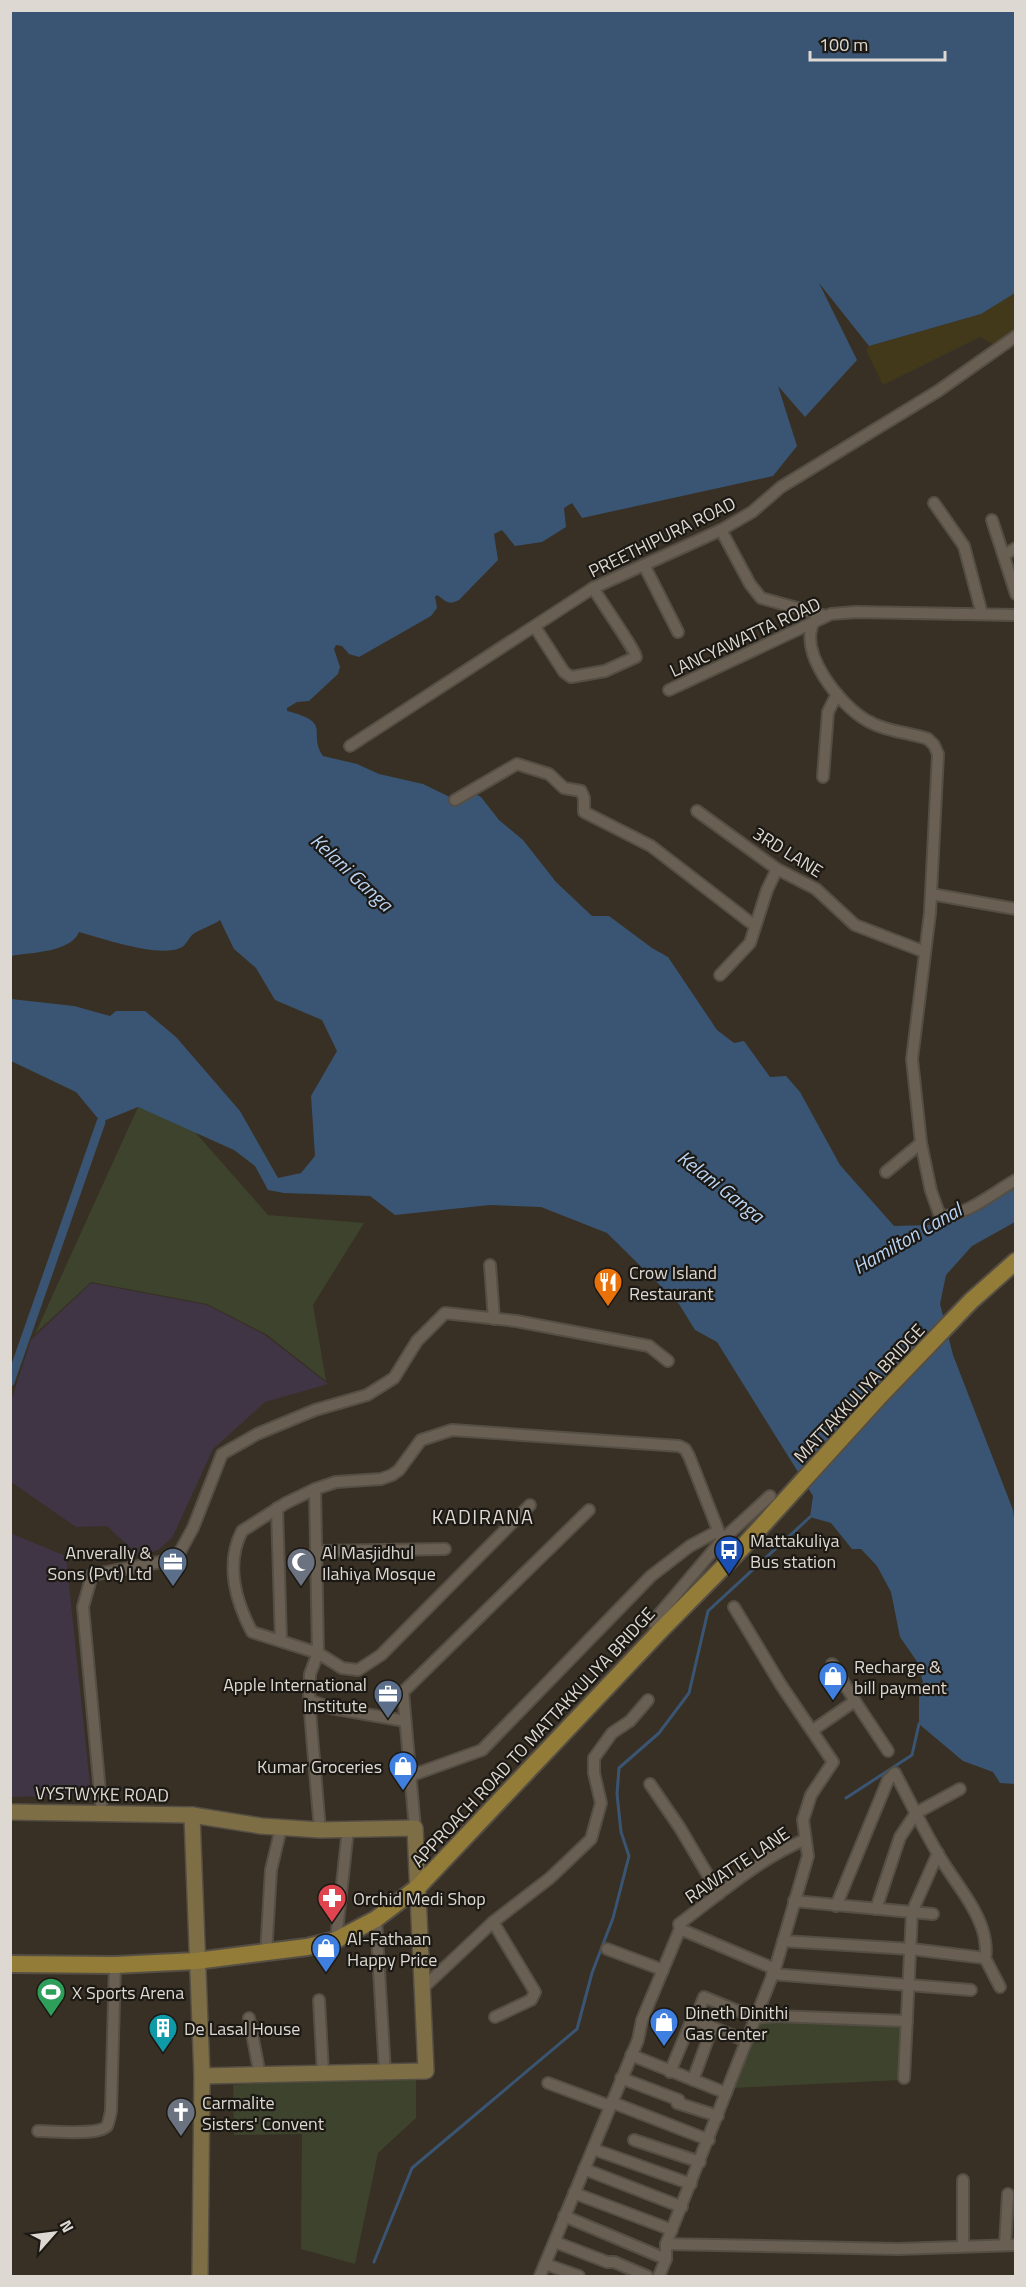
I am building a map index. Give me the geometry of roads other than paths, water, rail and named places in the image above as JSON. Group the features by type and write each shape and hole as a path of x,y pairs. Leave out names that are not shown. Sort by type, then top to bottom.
{"main road":[{"name":"MATTAKKULIYA BRIDGE","path":"793,1493 954,1319 1016,1261"},
{"name":"APPROACH ROAD TO MATTAKKULIYA BRIDGE","path":"10,1964 115,1965 196,1961 266,1954 336,1940 391,1910 418,1887 793,1493"}],"street":[{"name":"PREETHIPURA ROAD","path":"350,746 593,588 721,530 752,512 781,487 938,391 1016,336"},
{"path":"934,503 964,546 982,614"},
{"path":"992,520 1016,594"},
{"path":"721,530 750,584 761,598 826,616"},
{"path":"1004,555 1016,548"},
{"path":"644,565 678,632"},
{"path":"535,627 564,672 571,677 605,671 636,657 636,651 619,630 593,588"},
{"name":"LANCYAWATTA ROAD","path":"669,690 826,616 856,612 1016,615"},
{"path":"815,620 809,636 813,654 837,694 867,721 928,739 937,749 931,894 912,1059 921,1143 931,1191 940,1216 958,1212 1016,1180"},
{"path":"823,777 828,712 837,694"},
{"path":"455,800 517,764 549,774 560,786 580,790 584,798 584,812 651,846 755,926"},
{"name":"3RD LANE","path":"697,811 777,869 816,888 855,925 925,952"},
{"path":"720,975 747,948 777,869"},
{"path":"931,894 1016,909"},
{"path":"886,1172 921,1143"},
{"path":"490,1265 494,1319"},
{"path":"102,1814 83,1607 92,1575 176,1559 193,1528 222,1454 257,1434 315,1410 367,1395 394,1378 417,1341 445,1312 649,1346 668,1360"},
{"path":"531,1505 376,1659 358,1670 342,1668 318,1653 252,1632 238,1605 234,1584 235,1560 242,1531 277,1508 315,1489 336,1482 381,1479 392,1475 399,1470 421,1440 452,1430 678,1446 685,1449 689,1456 720,1536"},
{"path":"315,1489 318,1653 310,1674 309,1700 320,1830"},
{"path":"661,1630 654,1623 656,1618 720,1536 771,1496"},
{"path":"277,1508 281,1641"},
{"path":"202,2076 426,2071 418,1887 403,1692 589,1510"},
{"path":"410,1776 482,1750 651,1576 690,1546 720,1536"},
{"path":"316,1551 445,1549"},
{"path":"734,1607 781,1685 833,1762 811,1795 803,1820 804,1840"},
{"path":"832,1664 888,1751"},
{"path":"309,1700 331,1708 405,1721"},
{"path":"423,1988 493,1922 550,1878 591,1839 601,1803 594,1773 594,1758 612,1733 630,1721 648,1700"},
{"path":"813,1730 855,1701"},
{"path":"836,1905 888,1780 895,1773 938,1853 972,1908 984,1933 987,1951 985,1958 1000,1987"},
{"path":"650,1784 680,1828 719,1894"},
{"path":"876,1909 900,1837 916,1813 960,1789"},
{"name":"VYSTWYKE ROAD","path":"10,1812 192,1815 281,1828 320,1830 414,1828"},
{"path":"192,1815 202,2076 200,2277"},
{"path":"266,1954 271,1870 281,1828"},
{"path":"336,1940 348,1829"},
{"name":"RAWATTE LANE","path":"540,2277 632,2055 642,2020 680,1929 679,1924 790,1846 804,1840 808,1856 774,1972 666,2244 666,2259 659,2277"},
{"path":"904,2078 912,1912 938,1853"},
{"path":"794,1901 933,1914"},
{"path":"376,1918 385,2072"},
{"path":"493,1922 535,1992 531,2000 495,2017"},
{"path":"680,1929 774,1972 820,1980 971,1989"},
{"path":"783,1941 911,1949 985,1958"},
{"path":"607,1949 663,1970"},
{"path":"38,2131 89,2132 99,2131 107,2126 111,2111 115,1965"},
{"path":"695,2020 704,1997 755,2018 776,2016 907,2021"},
{"path":"319,2000 323,2073"},
{"path":"249,2018 260,2074"},
{"path":"670,2072 692,2019 746,2041"},
{"path":"693,2080 712,2028"},
{"path":"632,2055 726,2093"},
{"path":"621,2078 679,2100 677,2103 718,2116"},
{"path":"548,2082 709,2140"},
{"path":"634,2140 700,2162"},
{"path":"593,2150 691,2184"},
{"path":"584,2169 682,2207"},
{"path":"963,2180 963,2245"},
{"path":"574,2193 672,2230"},
{"path":"666,2244 898,2249 1010,2245 1008,2194"},
{"path":"564,2216 666,2259"},
{"path":"555,2242 607,2262 614,2262 647,2277"},
{"path":"545,2264 579,2277"}],"water":[{"path":"11,11 1015,11 1015,293 981,314 869,346 819,283 857,360 805,417 778,386 797,446 773,476 582,518 572,503 564,508 566,527 542,542 515,546 502,530 494,534 498,560 459,600 449,603 437,595 435,597 437,608 431,616 359,657 349,654 342,646 336,645 334,649 340,667 338,674 309,701 297,702 287,708 287,711 301,715 315,724 317,741 323,756 357,764 379,774 423,784 456,800 471,792 481,797 499,820 523,840 556,882 592,916 609,916 668,957 717,1030 734,1043 744,1041 770,1077 786,1076 800,1092 840,1165 894,1226 929,1225 953,1209 1015,1185 1015,1222 972,1246 946,1275 940,1304 953,1355 1013,1510 1016,1534 1015,1784 1000,1783 993,1772 963,1761 919,1724 919,1696 923,1682 916,1660 900,1637 891,1592 877,1566 861,1549 852,1549 831,1523 810,1517 813,1496 717,1342 695,1330 679,1304 607,1233 541,1207 490,1205 395,1215 370,1196 284,1193 268,1190 255,1166 234,1150 138,1107 101,1122 76,1092 11,1061 11,999 74,1006 110,1016 116,1011 145,1011 176,1037 240,1111 278,1178 301,1173 315,1156 311,1096 337,1051 322,1020 275,1000 256,968 234,949 220,920 194,933 182,947 171,950 145,949 79,932 74,939 59,948 11,956"}],"waterway":[{"path":"10,1382 101,1122"},
{"path":"374,2262 412,2168 577,2029 592,1973 613,1918 629,1856 621,1832 617,1794 619,1768 659,1733 689,1693 708,1611 810,1517"},
{"path":"846,1798 912,1755 919,1724"}],"place":[{"name":"Crow Island Restaurant","path":"608,1308"},
{"name":"Mattakuliya Bus station","path":"729,1576"},
{"name":"Anverally & Sons (Pvt) Ltd","path":"173,1588"},
{"name":"Al Masjidhul Ilahiya Mosque","path":"301,1588"},
{"name":"Recharge & bill payment","path":"833,1702"},
{"name":"Apple International Institute","path":"388,1720"},
{"name":"Kumar Groceries","path":"403,1792"},
{"name":"Orchid Medi Shop","path":"332,1924"},
{"name":"Al-Fathaan Happy Price","path":"326,1974"},
{"name":"X Sports Arena","path":"51,2018"},
{"name":"Dineth Dinithi Gas Center","path":"664,2048"},
{"name":"De Lasal House","path":"163,2054"},
{"name":"Carmalite Sisters' Convent","path":"181,2138"}],"district":[{"name":"KADIRANA","path":"483,1516"}],"water label":[{"name":"Kelani Ganga","path":"352,872"},
{"name":"Kelani Ganga","path":"721,1186"},
{"name":"Hamilton Canal","path":"907,1238"}]}
